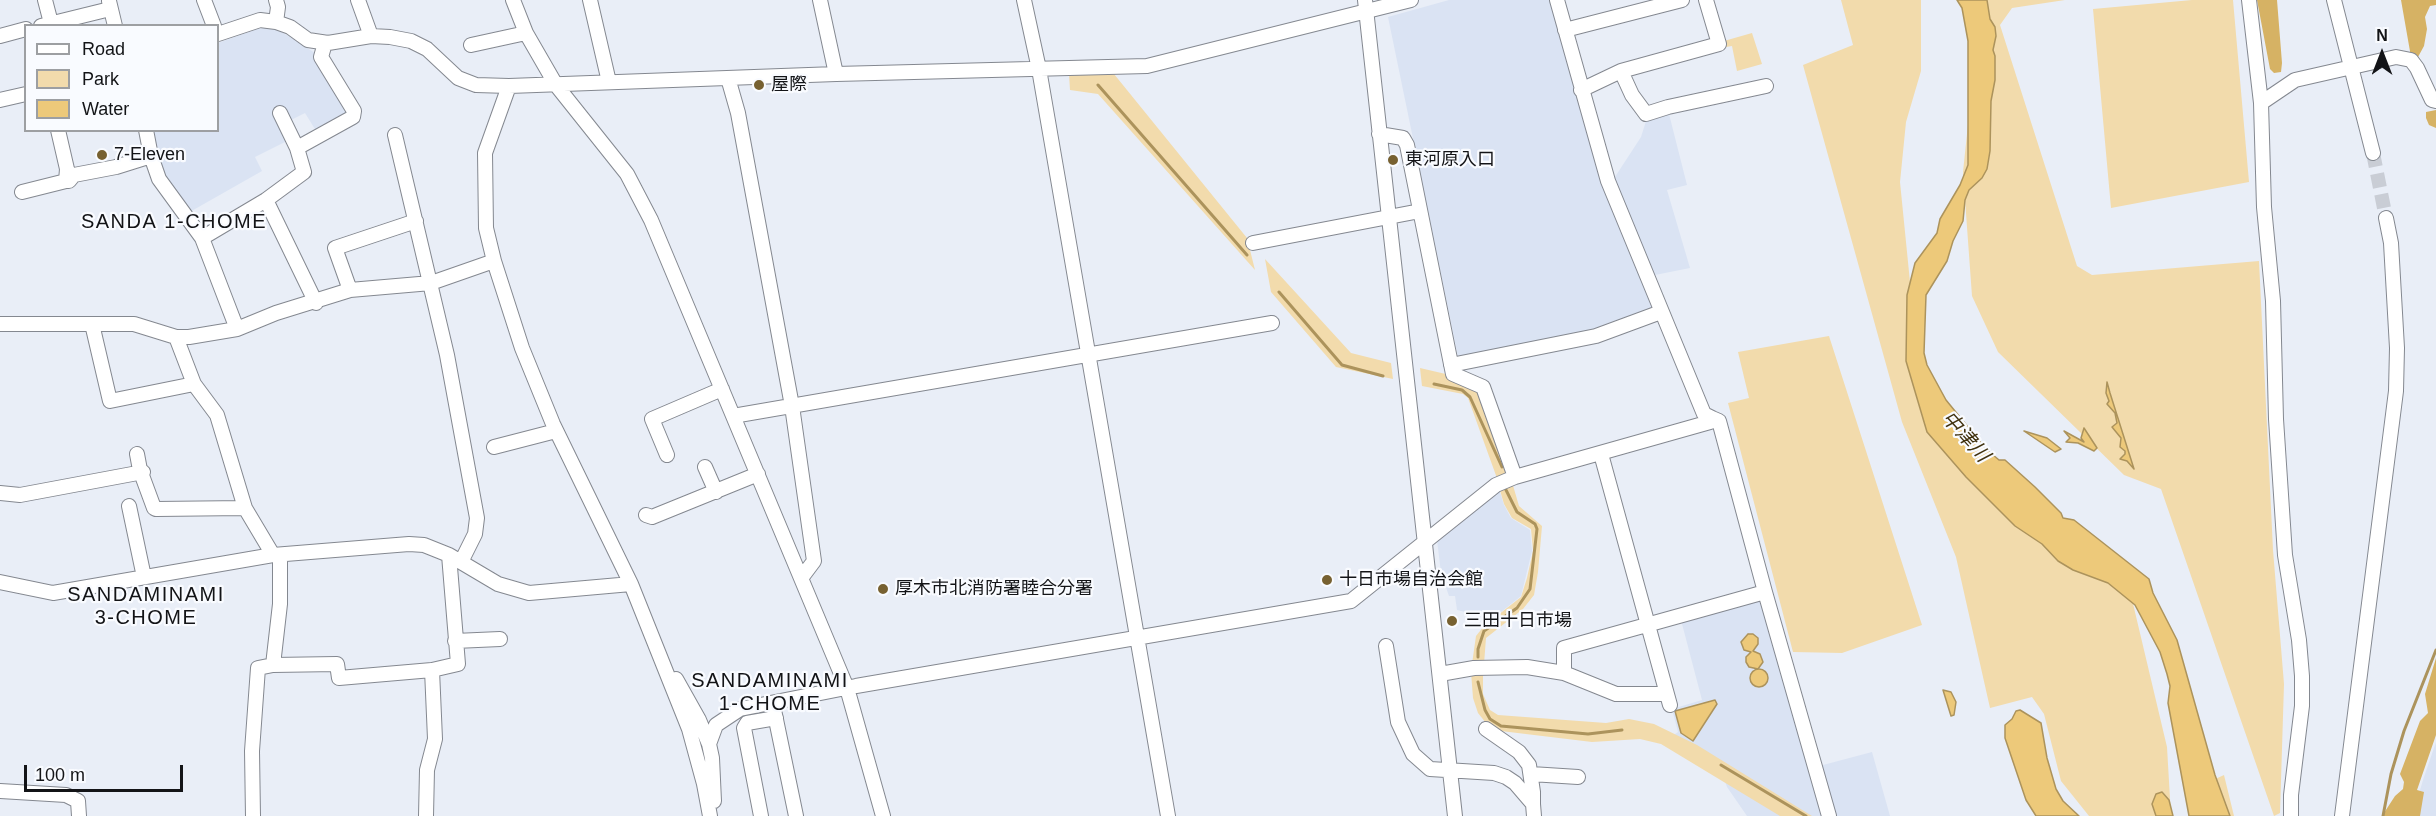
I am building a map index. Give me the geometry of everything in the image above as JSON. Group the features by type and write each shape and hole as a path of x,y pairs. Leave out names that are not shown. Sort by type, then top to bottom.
{"street":[{"path":"45,0 46,24 109,4 114,24"},
{"path":"204,0 213,24"},
{"path":"276,0 278,7 276,22"},
{"path":"358,0 371,36"},
{"path":"513,0 526,33 556,85 627,174 651,220 847,688 884,816"},
{"path":"590,0 609,82"},
{"path":"820,0 836,74"},
{"path":"1024,0 1039,69 1168,816"},
{"path":"219,34 260,20 276,22 290,27 308,40 325,43 371,36 411,41 427,49 458,78 476,85 556,85 1162,64 1366,5 1411,0"},
{"path":"1557,0 1608,181 1704,414 1719,421 1829,816"},
{"path":"1565,30 1682,0"},
{"path":"1581,90 1621,71 1719,44 1706,0"},
{"path":"2249,0 2261,103 2264,207 2273,301 2276,419 2284,543 2299,640 2302,676 2301,716 2291,795 2291,816"},
{"path":"2334,0 2373,153"},
{"path":"1366,5 1455,816"},
{"path":"0,36 24,30"},
{"path":"471,45 526,33"},
{"path":"297,148 353,117 354,111 321,57 325,43"},
{"path":"2261,103 2295,80 2396,57 2411,60 2432,100 2436,101"},
{"path":"1621,71 1632,95 1646,114 1745,87 1766,86"},
{"path":"728,78 738,113 792,406 814,561 802,578"},
{"path":"509,86 484,153 486,228 494,261 522,348 556,431 631,584 695,746 711,816"},
{"path":"0,100 24,94"},
{"path":"202,237 266,200 304,172 297,148 280,113"},
{"path":"58,132 67,169 66,181"},
{"path":"146,132 159,179 202,237 237,329"},
{"path":"253,816 253,669 273,665 337,664 339,678 432,670 458,664 455,641 455,559 475,534 477,518 447,355 395,135"},
{"path":"1379,135 1403,138 1407,145 1453,374 1483,387 1515,477"},
{"path":"22,192 69,181 74,175 116,167 151,156"},
{"path":"266,200 316,303"},
{"path":"1253,243 1420,211"},
{"path":"2342,816 2396,391 2397,348 2391,243 2386,218"},
{"path":"350,290 334,248 416,221"},
{"path":"0,324 134,324 177,337 237,329 276,313 316,303 350,290 431,283 494,261"},
{"path":"1451,365 1596,336 1661,312"},
{"path":"733,416 1272,323"},
{"path":"92,324 110,401 194,384"},
{"path":"177,337 194,384 217,415 245,508 276,555 280,603 273,665"},
{"path":"667,455 652,419 722,388"},
{"path":"709,744 716,725 740,709 847,688 1352,600 1496,485 1515,477 1710,422 1712,418"},
{"path":"494,447 556,431"},
{"path":"137,454 140,470 143,472 156,509 245,508"},
{"path":"1440,674 1474,668 1527,667 1564,673 1616,694 1668,699 1600,454"},
{"path":"705,467 716,492"},
{"path":"0,493 20,495 143,472"},
{"path":"646,515 652,517 758,474"},
{"path":"129,506 144,577"},
{"path":"0,582 53,593 276,555 410,544 424,545 455,559 498,584 528,593 631,584"},
{"path":"1564,673 1564,648 1765,592"},
{"path":"455,641 500,639"},
{"path":"1386,645 1398,722 1413,754 1430,769 1494,773 1506,777 1515,783 1533,810"},
{"path":"661,662 669,666 699,720 709,744 714,795 711,816"},
{"path":"426,816 427,770 435,739 432,670"},
{"path":"773,702 796,816"},
{"path":"761,816 744,728 747,723 776,718"},
{"path":"1485,729 1519,752 1529,765 1533,810"},
{"path":"1531,774 1578,777"},
{"path":"0,791 66,795 78,801 79,816"}],"shaded area":[{"path":"1449,0 1551,0 1604,183 1653,311 1581,336 1458,357 1388,17"},
{"path":"2257,0 2277,0 2281,72 2274,73 2270,69"},
{"path":"2401,0 2436,0 2436,5 2430,6 2425,17 2427,29 2424,46 2418,57 2411,57"},
{"path":"274,27 315,53 352,111 318,134 305,113 287,122 289,140 255,157 262,171 188,213 166,183 148,132 219,132 219,43 257,29"},
{"path":"1668,110 1687,185 1667,190 1690,268 1650,276 1613,180 1641,137 1647,118"},
{"path":"2436,110 2436,128 2429,125 2426,112"},
{"path":"1499,489 1511,518 1530,530 1532,551 1521,596 1501,612 1477,615 1457,610 1455,596 1449,596 1441,573 1437,540"},
{"path":"1759,597 1763,600 1824,816 1747,816 1727,787 1721,770 1668,739 1678,732 1672,709 1702,700 1681,620"},
{"path":"2436,658 2436,735 2417,790 2424,792 2420,816 2382,816 2395,796 2403,789 2404,782 2400,774 2420,721 2428,713 2425,694"},
{"path":"2436,742 2436,816 2412,816 2424,777"},
{"path":"1872,752 1890,816 1832,816 1820,770 1823,765"}],"green space":[{"path":"1841,0 1921,0 1921,71 1906,122 1900,182 1922,402 2130,591 2167,747 2171,816 2089,816 2061,781 2044,714 2032,697 1990,708 1956,557 1902,422 1803,65 1853,45"},
{"path":"1981,0 2065,0 2012,8 2000,25 2077,266 2092,275 2259,261 2273,550 2284,684 2280,813 2274,816 2161,489 2124,475 1998,352 1972,296 1963,172"},
{"path":"2192,0 2233,0 2249,182 2111,208 2093,9"},
{"path":"1752,33 1762,64 1737,71 1732,46 1726,47 1724,41"},
{"path":"1069,74 1114,74 1247,238 1255,270 1098,94 1070,90"},
{"path":"1265,259 1351,353 1391,363 1393,379 1336,367 1271,292"},
{"path":"1829,336 1922,625 1842,653 1793,652 1728,403 1749,398 1738,352"},
{"path":"1420,368 1450,375 1479,391 1513,476 1498,481 1468,398 1463,394 1422,386"},
{"path":"1512,482 1519,506 1542,526 1534,595 1523,609 1486,638 1484,664 1472,664 1476,636 1484,626 1521,597 1533,551 1531,529 1512,518 1504,504 1499,487"},
{"path":"1483,671 1483,694 1490,710 1498,715 1606,723 1629,719 1654,724 1697,745 1812,816 1780,816 1661,744 1640,739 1592,742 1501,731 1486,723 1478,713 1473,698 1471,672"},
{"path":"2224,775 2234,816 2212,816 2211,781"}],"water":[{"name":"中津川","path":"1957,0 1987,0 1990,19 1995,27 1993,50 1995,80 1991,101 1990,151 1987,169 1982,178 1969,190 1965,200 1963,221 1953,241 1947,261 1926,295 1924,353 1927,365 1946,400 1986,449 1999,460 2005,460 2061,513 2063,518 2074,520 2149,579 2153,593 2177,640 2215,775 2230,816 2189,816 2168,703 2170,686 2167,674 2160,652 2135,605 2108,583 2073,570 2058,561 2042,544 2015,526 1966,477 1927,432 1906,361 1907,295 1915,263 1937,233 1940,219 1960,185 1968,165 1968,41 1962,8"},
{"path":"2107,382 2134,469 2127,461 2120,459 2125,451 2120,447 2121,438 2112,427 2117,423 2115,413 2107,404 2109,401 2106,393"},
{"path":"2084,428 2097,448 2094,451 2078,443 2066,442 2070,438 2064,431 2084,442 2081,438"},
{"path":"2024,431 2047,438 2061,449 2055,452"},
{"path":"1748,634 1753,634 1758,638 1758,644 1753,651 1760,654 1763,662 1758,669 1749,667 1746,662 1746,657 1751,652 1744,650 1741,642"},
{"path":"1759,669 1765,672 1768,678 1765,684 1759,687 1753,684 1750,678 1753,672"},
{"path":"1943,690 1951,692 1956,702 1954,715 1951,716"},
{"path":"1715,700 1717,704 1693,741 1681,733 1675,711"},
{"path":"2020,710 2041,723 2047,758 2056,789 2063,801 2079,816 2036,816 2026,800 2005,738 2005,725 2016,711"},
{"path":"2162,792 2169,800 2173,816 2156,816 2152,804 2156,794"}],"waterway":[{"path":"1098,85 1247,255"},
{"path":"1279,292 1342,365 1383,376"},
{"path":"1434,384 1462,390 1470,397 1502,467"},
{"path":"1478,657 1484,631 1517,608 1530,589 1537,529 1535,524 1517,512 1506,490"},
{"path":"2383,816 2391,774 2404,731 2436,650"},
{"path":"1478,682 1485,710 1490,719 1501,726 1588,734 1622,730"},
{"path":"1721,765 1806,816"}],"tunnel":[{"path":"2373,153 2386,218"}],"place":[{"name":"屋際","path":"759,85"},
{"name":"7-Eleven","path":"102,155"},
{"name":"東河原入口","path":"1393,160"},
{"name":"十日市場自治会館","path":"1327,580"},
{"name":"厚木市北消防署睦合分署","path":"883,589"},
{"name":"三田十日市場","path":"1452,621"}],"district":[{"name":"SANDA 1-CHOME","path":"174,222"},
{"name":"SANDAMINAMI 3-CHOME","path":"146,606"},
{"name":"SANDAMINAMI 1-CHOME","path":"770,692"}]}
